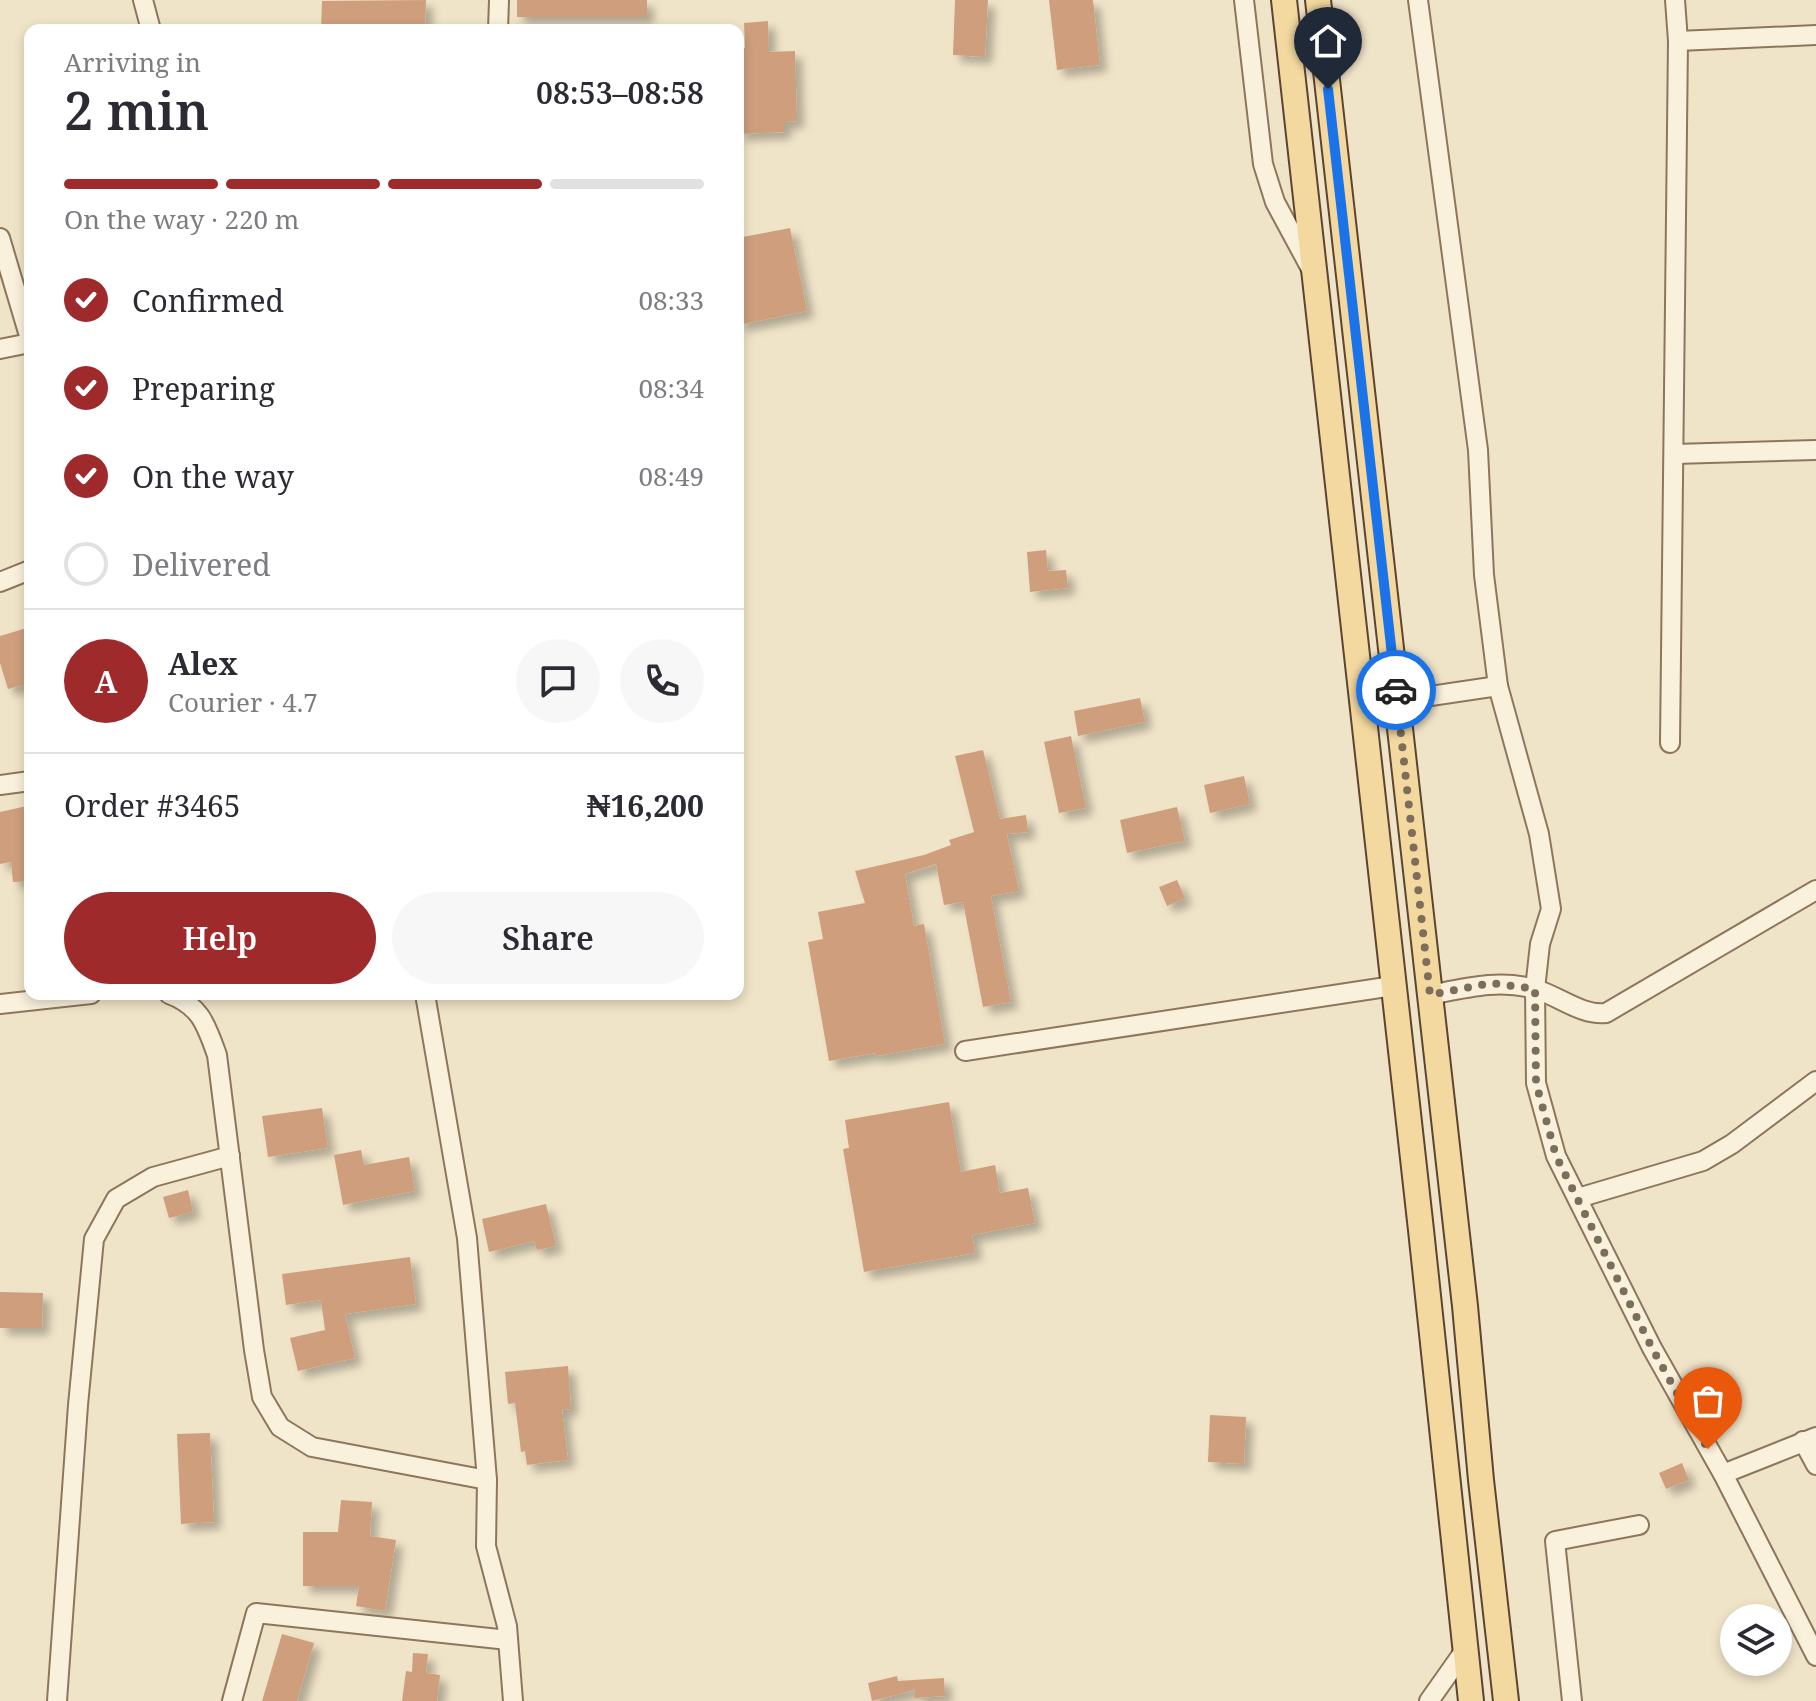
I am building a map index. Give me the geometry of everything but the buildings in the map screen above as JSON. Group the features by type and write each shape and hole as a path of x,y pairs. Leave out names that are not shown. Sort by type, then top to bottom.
{"main road":[{"path":"1284,0 1471,1701"},
{"path":"1318,0 1506,1701"}],"street":[{"path":"143,0 149,24"},
{"path":"498,24 499,0"},
{"path":"1244,0 1263,164 1275,202 1314,273"},
{"path":"1418,0 1478,450 1484,575 1498,686 1539,834 1551,909 1540,944 1535,989 1536,1083 1556,1156 1652,1348 1723,1474 1816,1656"},
{"path":"1670,743 1678,41 1675,0"},
{"path":"1678,41 1816,35"},
{"path":"0,238 24,320"},
{"path":"0,349 24,343"},
{"path":"1674,454 1816,450"},
{"path":"0,582 24,572"},
{"path":"1397,701 1498,686"},
{"path":"0,785 24,782"},
{"path":"1430,995 1491,983 1535,989 1595,1014 1606,1013 1816,890"},
{"path":"965,1051 1393,986"},
{"path":"0,1004 36,1000"},
{"path":"187,1000 205,1022 217,1055 262,1397 280,1427 312,1447 487,1480"},
{"path":"426,1000 467,1238 487,1480 486,1546 508,1640 513,1701"},
{"path":"1578,1198 1703,1161 1732,1144 1816,1081"},
{"path":"57,1701 78,1405 94,1239 116,1199 128,1191 153,1177 230,1156"},
{"path":"1723,1474 1810,1439 1816,1465"},
{"path":"1572,1701 1555,1541 1639,1525"},
{"path":"232,1701 256,1613 508,1640"},
{"path":"1429,1701 1465,1650"}],"way so far":[{"path":"1396,690 1430,995 1491,983 1535,989 1536,1083 1556,1156 1652,1348 1708,1449"}],"route":[{"path":"1328,89 1396,690"}]}
